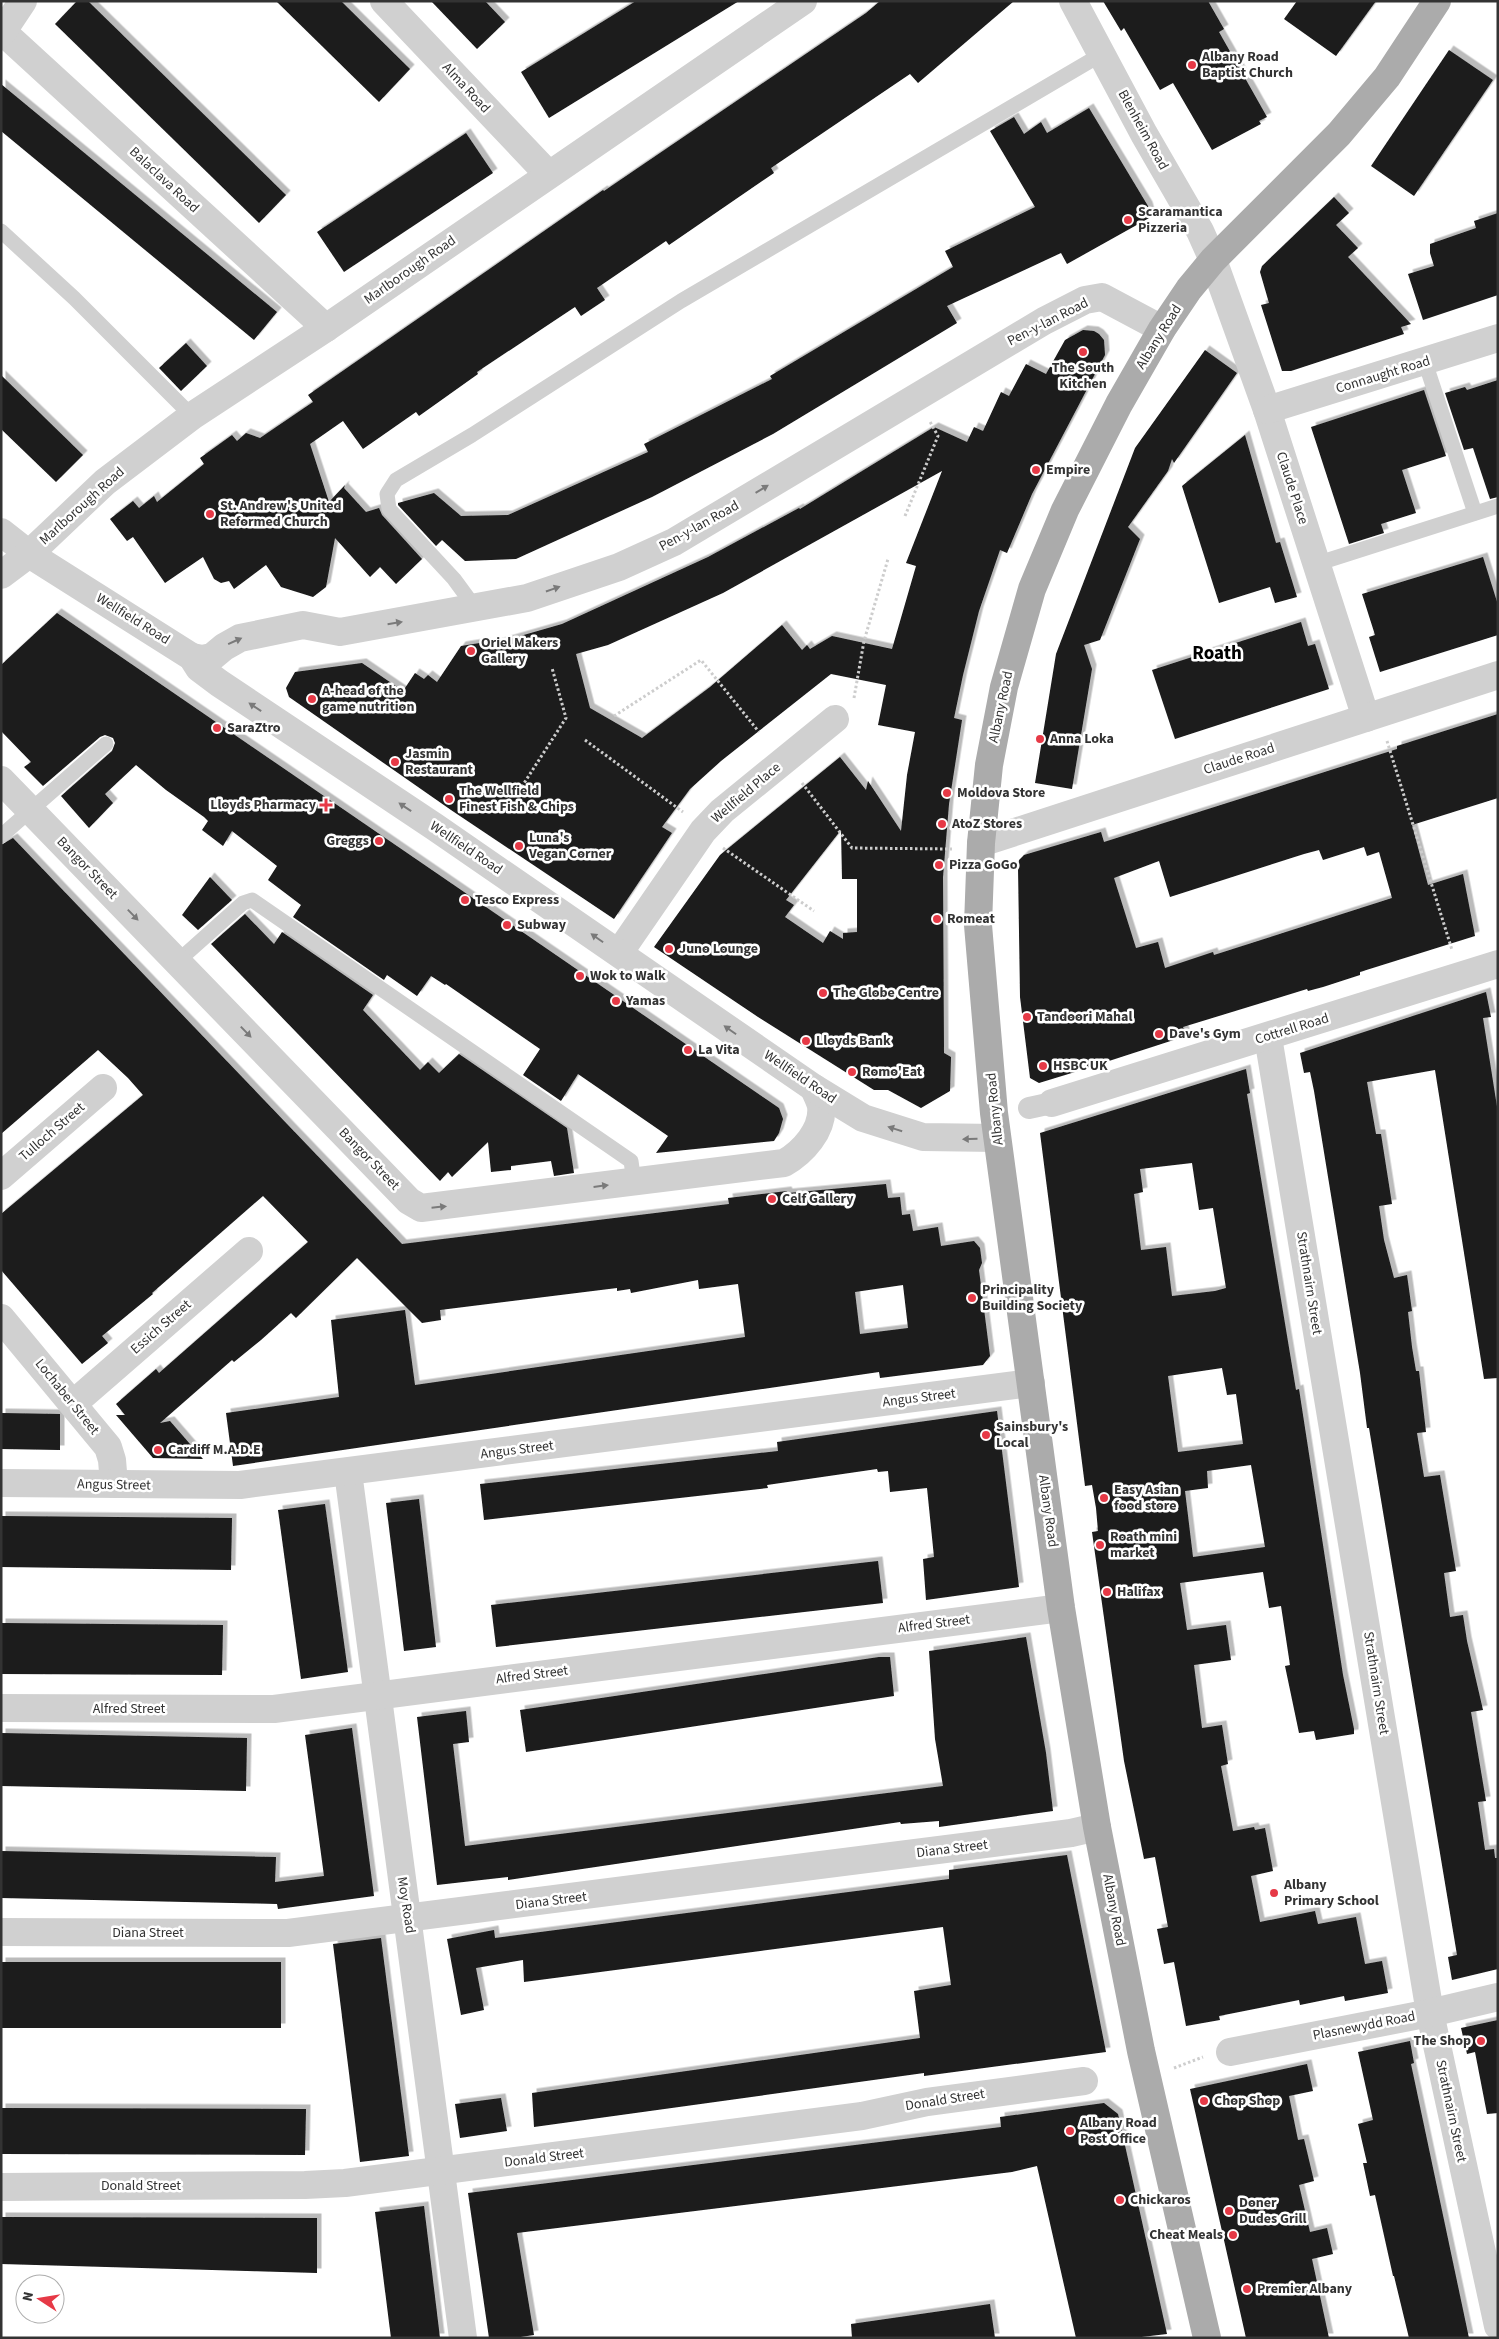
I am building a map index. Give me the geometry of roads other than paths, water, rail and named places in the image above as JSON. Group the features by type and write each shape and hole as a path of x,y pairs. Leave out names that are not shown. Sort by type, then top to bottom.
{"main road":[{"name":"Albany Road","path":"1207,2338 1143,2058 1097,1827 1061,1608 998,1138 980,963 978,925 981,843 989,765 1004,687 1032,589 1065,510 1119,404 1162,329 1189,289 1213,260 1339,134 1387,77 1437,1"}],"street":[{"path":"2,33 23,1"},
{"name":"Alma Road","path":"384,1 548,174"},
{"name":"Blenheim Road","path":"1073,1 1144,134 1200,231 1213,260"},
{"name":"Marlborough Road","path":"1,575 29,554 105,482 192,416 326,328 791,4"},
{"name":"Balaclava Road","path":"2,33 326,328"},
{"name":"Claude Place","path":"1213,260 1267,410 1316,564 1372,716"},
{"name":"Pen-y-lan Road","path":"192,657 202,659 212,657 224,646 240,638 303,626 340,632 476,609 527,598 619,567 674,542 1044,320 1085,300 1102,297 1162,329"},
{"name":"Connaught Road","path":"1267,410 1498,338"},
{"path":"1,532 29,554"},
{"name":"Wellfield Road","path":"29,554 192,657 199,668 219,682 619,953 814,1088 863,1118 923,1137 998,1138"},
{"name":"Claude Road","path":"981,843 1498,675"},
{"name":"Wellfield Place","path":"619,953 703,831 722,811 844,711"},
{"name":"Bangor Street","path":"1,780 409,1201 421,1208 784,1163 805,1147 818,1123 821,1107 814,1088"},
{"name":"Cottrell Road","path":"1040,1105 1268,1037 1498,964"},
{"name":"Strathnairn Street","path":"1268,1037 1430,2013 1498,2326"},
{"name":"Tulloch Street","path":"1,1176 103,1088"},
{"name":"Essich Street","path":"74,1403 249,1251"},
{"name":"Lochaber Street","path":"1,1318 74,1403 108,1447 112,1460 114,1484"},
{"name":"Angus Street","path":"1,1483 240,1485 1031,1383"},
{"name":"Moy Road","path":"348,1472 463,2338"},
{"name":"Alfred Street","path":"1,1708 254,1710 1061,1608"},
{"name":"Diana Street","path":"1,1932 288,1933 1071,1833 1097,1827"},
{"name":"Plasnewydd Road","path":"1230,2052 1430,2013 1498,1997"},
{"name":"Donald Street","path":"1,2188 305,2185 392,2177 862,2116 927,2102 1084,2081"}],"lane":[{"path":"476,609 454,579 389,509 387,494 396,480 472,435 681,301 1102,54"},
{"path":"1,231 74,298 192,416"},
{"path":"1425,362 1476,513"},
{"path":"1316,564 1498,506"},
{"path":"1,836 106,744"},
{"path":"178,961 243,903 252,900 631,1161 634,1182"}],"place":[{"name":"Albany Road Baptist Church","path":"1192,65"},
{"name":"Scaramantica Pizzeria","path":"1128,220"},
{"name":"The South Kitchen","path":"1083,352"},
{"name":"Empire","path":"1036,470"},
{"name":"St. Andrew's United Reformed Church","path":"210,514"},
{"name":"Oriel Makers Gallery","path":"471,651"},
{"name":"A-head of the game nutrition","path":"312,699"},
{"name":"SaraZtro","path":"217,728"},
{"name":"Anna Loka","path":"1040,739"},
{"name":"Jasmin Restaurant","path":"395,762"},
{"name":"Moldova Store","path":"947,793"},
{"name":"The Wellfield Finest Fish & Chips","path":"449,799"},
{"name":"Lloyds Pharmacy","path":"326,805"},
{"name":"AtoZ Stores","path":"942,824"},
{"name":"Greggs","path":"379,841"},
{"name":"Luna's Vegan Corner","path":"519,846"},
{"name":"Pizza GoGo","path":"939,865"},
{"name":"Tesco Express","path":"465,900"},
{"name":"Romeat","path":"937,919"},
{"name":"Subway","path":"507,925"},
{"name":"Juno Lounge","path":"669,949"},
{"name":"Wok to Walk","path":"580,976"},
{"name":"The Globe Centre","path":"823,993"},
{"name":"Yamas","path":"616,1001"},
{"name":"Tandoori Mahal","path":"1027,1017"},
{"name":"Dave's Gym","path":"1159,1034"},
{"name":"Lloyds Bank","path":"806,1041"},
{"name":"La Vita","path":"688,1050"},
{"name":"HSBC UK","path":"1043,1066"},
{"name":"Romo'Eat","path":"852,1072"},
{"name":"Celf Gallery","path":"772,1199"},
{"name":"Principality Building Society","path":"972,1298"},
{"name":"Sainsbury's Local","path":"986,1435"},
{"name":"Cardiff M.A.D.E","path":"158,1450"},
{"name":"Easy Asian food store","path":"1104,1498"},
{"name":"Roath mini market","path":"1100,1545"},
{"name":"Halifax","path":"1107,1592"},
{"name":"Albany Primary School","path":"1274,1893"},
{"name":"The Shop","path":"1481,2041"},
{"name":"Chop Shop","path":"1204,2101"},
{"name":"Albany Road Post Office","path":"1070,2131"},
{"name":"Chickaros","path":"1120,2200"},
{"name":"Doner Dudes Grill","path":"1229,2211"},
{"name":"Cheat Meals","path":"1233,2235"},
{"name":"Premier Albany","path":"1247,2289"}],"district":[{"name":"Roath","path":"1217,653"}]}
